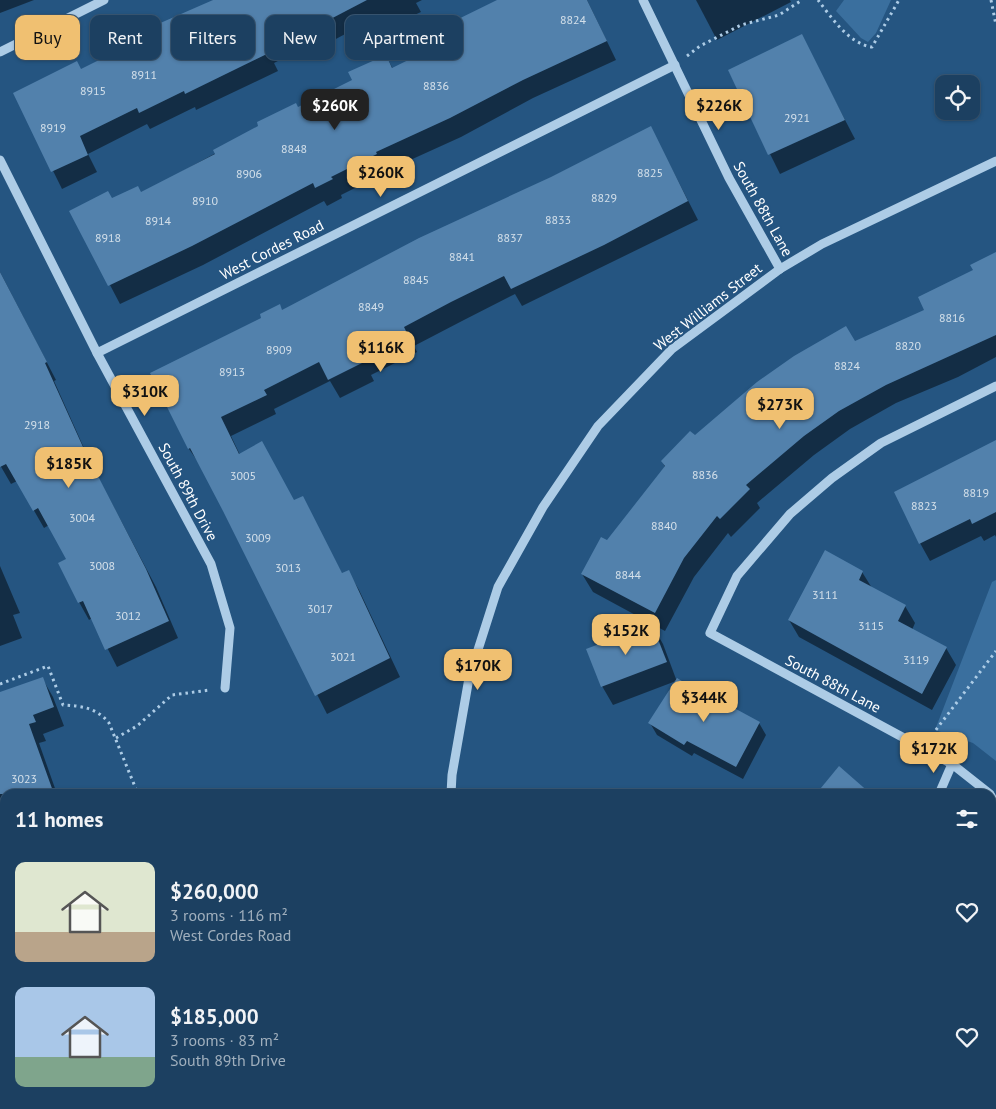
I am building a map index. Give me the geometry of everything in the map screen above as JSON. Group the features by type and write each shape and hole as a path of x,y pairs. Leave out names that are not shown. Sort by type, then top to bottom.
{"street":[{"path":"0,52 104,0"},
{"name":"South 88th Lane","path":"643,0 729,178 780,269"},
{"name":"West Cordes Road","path":"97,353 674,65"},
{"name":"South 89th Drive","path":"0,160 97,353 210,564 230,628 225,688"},
{"name":"West Williams Street","path":"451,789 469,678 498,587 543,507 598,426 672,349 780,269 822,244 996,161"},
{"name":"South 88th Lane","path":"983,789 952,764 710,633 737,576 790,514 832,478 881,443 996,386"},
{"path":"941,789 952,764"}],"path":[{"path":"674,65 700,46 725,33 741,25 779,15 802,0"},
{"path":"818,0 862,46 872,47 899,0"},
{"path":"991,0 996,25"},
{"path":"925,749 935,730 996,651"},
{"path":"0,684 48,666 63,705 91,709 102,714 109,723 136,789"},
{"path":"116,738 137,726 172,696 225,688"}],"shaded area":[{"path":"844,0 891,0 876,33 868,42 861,38 836,11"},
{"path":"996,580 996,761 973,743 935,730 992,582"}],"building":[{"path":"213,0 367,0 335,17 335,15 265,15 265,55 255,60 255,15 179,15"},
{"path":"497,0 587,0 607,41 376,152 377,154 331,177 333,179 315,188 313,183 192,246 108,286 69,211 108,191 112,198 138,186 141,192 215,154 213,150 258,126 257,122 296,103 298,107 352,80 348,72 375,60 388,60 392,68 408,60 463,60 463,17"},
{"path":"171,18 171,60 255,60 185,94 184,91 139,113 137,108 80,136 88,155 51,172 13,93 77,61 81,69 99,60 161,60 161,23"},
{"path":"802,34 845,120 768,155 728,70"},
{"path":"651,126 688,201 604,245 511,289 504,276 451,302 404,327 407,333 361,356 364,362 328,380 319,362 264,390 267,395 221,417 239,454 262,441 294,500 303,496 342,573 349,570 390,658 315,696 223,511 190,448 188,449 150,373 261,318 260,314 280,304 282,310 419,238 551,177"},
{"path":"996,252 996,335 886,385 839,411 804,436 746,485 750,489 720,519 717,516 684,558 655,613 581,574 601,537 607,540 665,466 661,461 690,431 695,435 757,382 794,356 846,326 855,341 924,310 918,297 973,270 970,265"},
{"path":"0,272 47,362 45,363 83,447 146,569 169,621 105,650 83,601 78,603 58,563 66,559 38,508 33,511 6,464 0,467"},
{"path":"996,440 996,512 972,524 970,519 919,544 894,492"},
{"path":"825,550 863,571 859,580 906,605 898,621 947,647 922,694 788,620"},
{"path":"652,624 667,662 601,687 586,649"},
{"path":"43,677 54,707 33,715 36,722 29,724 52,789 0,789 0,692"},
{"path":"677,678 721,705 723,702 760,722 736,767 687,741 684,745 648,723"},
{"path":"839,766 865,789 820,789"}]}
